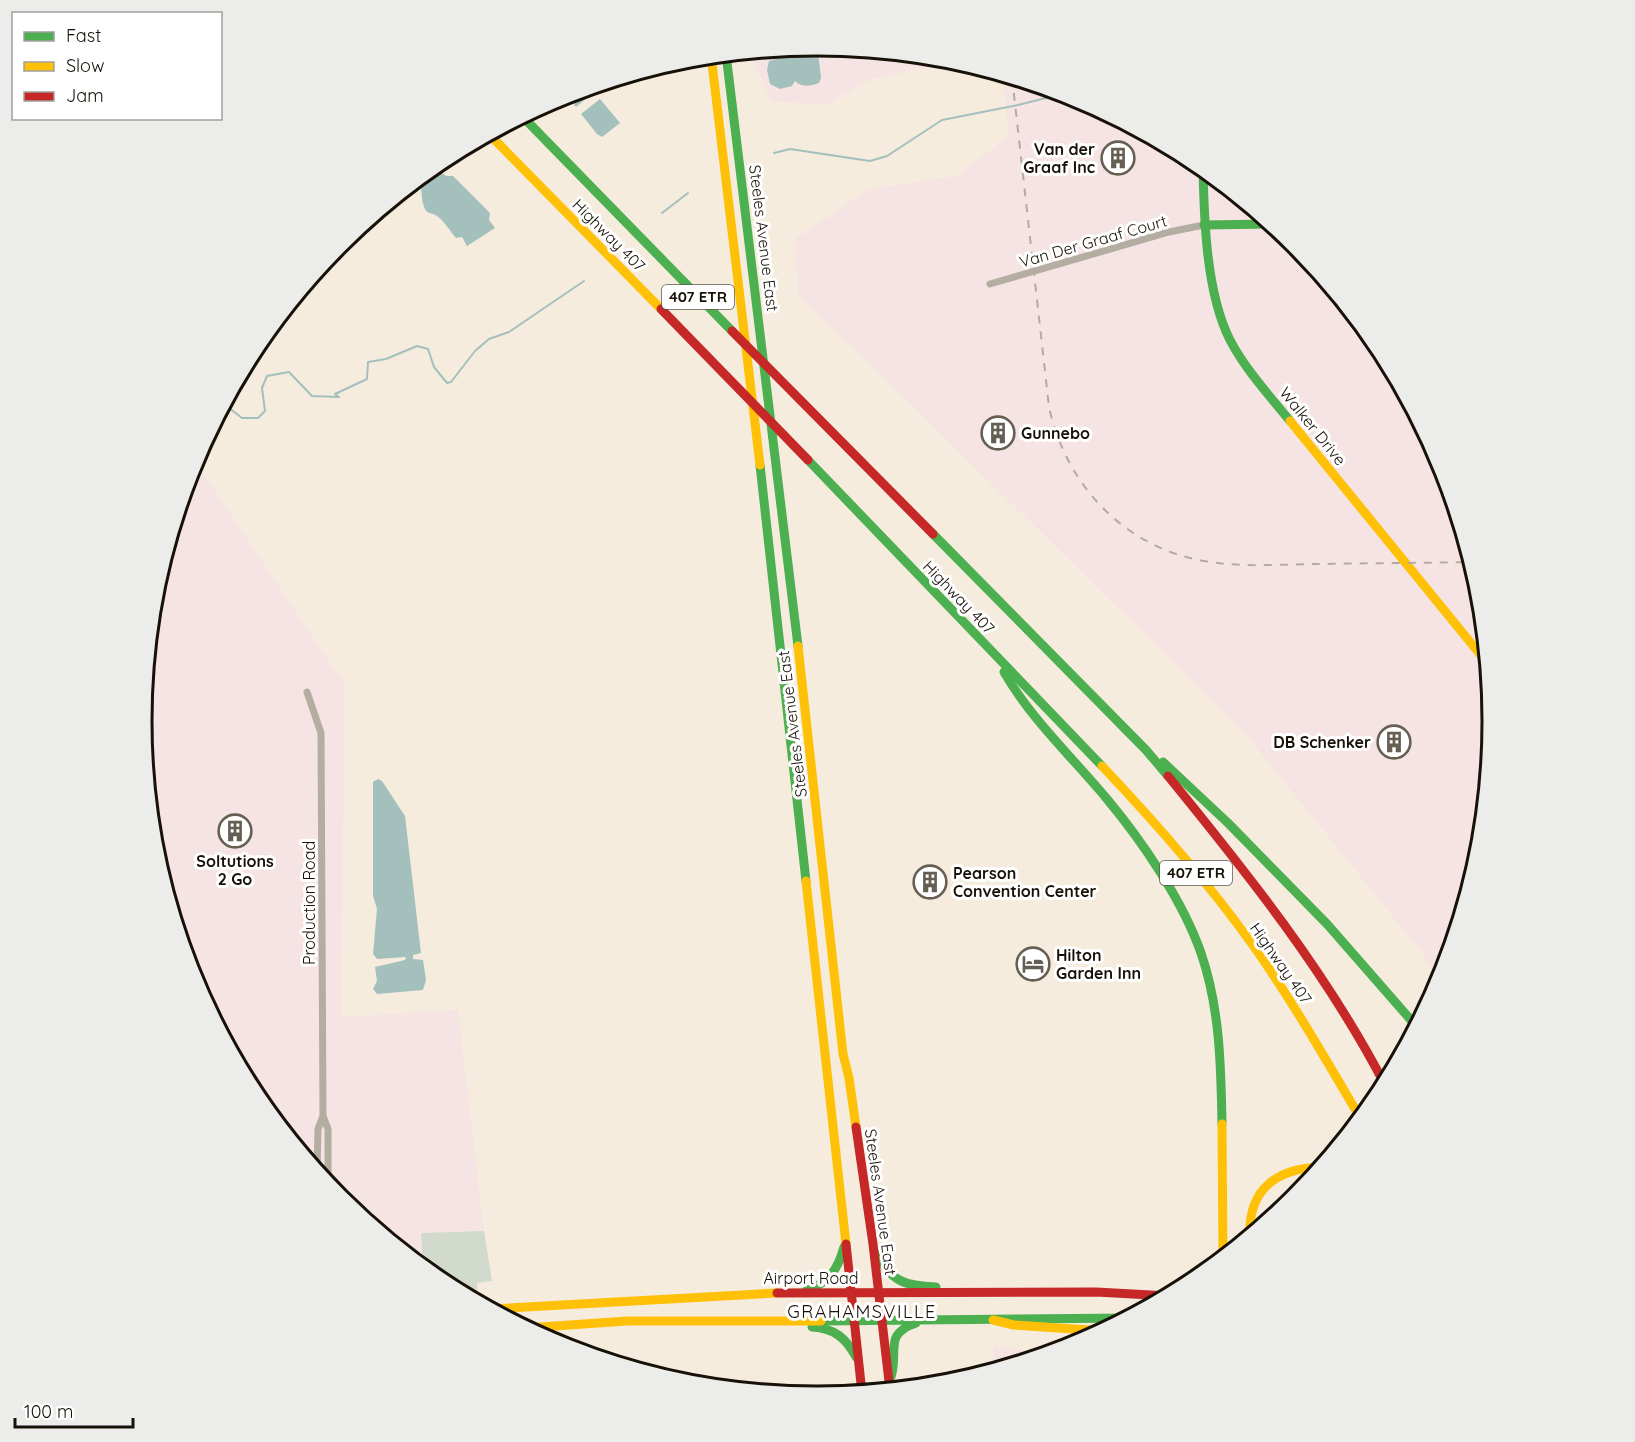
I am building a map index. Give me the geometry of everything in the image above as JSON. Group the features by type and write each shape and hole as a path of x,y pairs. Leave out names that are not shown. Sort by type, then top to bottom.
{"main road":[{"name":"Steeles Avenue East","path":"727,62 802,683 843,1054 849,1078 873,1244 889,1382"},
{"name":"Steeles Avenue East","path":"712,64 743,308 861,1385"},
{"name":"Highway 407","path":"528,122 1146,750 1191,804 1300,948 1351,1023 1381,1075"},
{"name":"Highway 407","path":"495,140 733,382 1071,733 1166,835 1257,952 1294,1007 1356,1111"},
{"name":"Walker Drive","path":"1203,179 1204,225 1211,273 1227,334 1253,375 1479,653"},
{"path":"1204,225 1260,224"},
{"path":"994,655 1019,698 1108,800 1142,843 1179,906 1201,953 1214,1004 1221,1064 1223,1249"},
{"path":"1146,750 1187,783 1327,924 1411,1020"},
{"path":"1249,1227 1252,1210 1265,1186 1291,1170 1312,1166"},
{"path":"790,1293 816,1288 832,1276 840,1263 845,1239"},
{"path":"873,1244 881,1264 898,1281 915,1286 955,1287 967,1292"},
{"name":"Airport Road","path":"505,1308 719,1294 1096,1292 1153,1295"},
{"path":"542,1326 592,1321 690,1318 933,1321 1113,1317"},
{"path":"787,1320 800,1327 832,1329 849,1344 859,1365"},
{"path":"993,1320 1014,1325 1086,1330"},
{"path":"890,1382 894,1371 892,1351 897,1337 908,1325 933,1321"}],"street":[{"name":"Van Der Graaf Court","path":"990,284 1157,236 1204,225"},
{"name":"Production Road","path":"307,692 321,733 323,1116 328,1129 328,1172"},
{"name":"Production Road","path":"317,1160 318,1129 323,1116"}],"shaded area":[{"path":"861,57 934,66 872,79 827,104 771,102 753,59"},
{"path":"1003,82 1072,106 1112,124 1187,168 1223,193 1288,250 1318,282 1371,351 1414,427 1448,507 1460,549 1470,591 1482,677 1482,765 1470,851 1448,935 1434,971 1418,948 1243,731 798,294 795,239 869,189 957,176 1009,135"},
{"path":"201,471 344,683 342,1017 458,1010 484,1231 421,1233 422,1256 347,1192 290,1126 264,1091 241,1054 203,976 187,935 165,851 158,808 153,765 153,677 165,591 187,507"},
{"path":"993,1345 1029,1352 994,1363"}],"green space":[{"path":"484,1231 492,1281 477,1283 477,1292 448,1274 422,1256 421,1233"}],"water":[{"path":"818,56 821,78 819,83 812,85 800,85 795,81 792,86 780,89 770,84 767,70 769,61 784,57"},
{"path":"588,97 576,107 573,103"},
{"path":"600,99 620,123 602,137 581,114"},
{"path":"441,173 453,176 490,213 489,220 495,228 467,246 462,237 456,238 440,218 427,212 421,187"},
{"path":"378,779 382,781 405,816 421,953 413,955 413,959 423,960 426,980 423,990 377,994 373,989 377,981 375,967 405,960 406,957 377,959 373,954 377,909 373,896 373,782"}],"waterway":[{"path":"774,153 790,149 870,161 887,156 942,120 1048,97"},
{"path":"662,213 688,193"},
{"path":"230,409 242,418 258,418 265,411 262,388 267,376 289,372 312,396 339,397 335,394 367,379 368,362 386,359 417,346 428,349 434,367 447,383 451,382 475,351 489,339 509,332 584,281"}],"railway":[{"path":"1013,85 1049,407 1057,435 1069,462 1084,486 1103,508 1124,527 1148,542 1175,554 1204,561 1263,565 1463,562"}],"traffic: fast":[{"path":"727,62 798,646"},
{"path":"528,122 732,331"},
{"path":"1203,179 1211,278 1222,321 1243,361 1290,421"},
{"path":"1204,225 1260,224"},
{"path":"808,460 1102,766"},
{"path":"760,465 806,881"},
{"path":"933,534 1146,750 1168,776"},
{"path":"1004,672 1039,722 1134,833 1173,892 1184,913 1201,953 1216,1016 1222,1124"},
{"path":"1163,762 1228,823 1327,924 1411,1020"},
{"path":"807,1290 832,1274 844,1247"},
{"path":"877,1254 888,1271 900,1281 936,1287"},
{"path":"821,1321 1112,1318"},
{"path":"891,1377 896,1338 899,1332 916,1323"},
{"path":"812,1327 827,1329 838,1335 848,1344 856,1357"}],"traffic: slow":[{"path":"712,64 760,465"},
{"path":"495,140 661,309"},
{"path":"1290,421 1479,653"},
{"path":"798,646 843,1054 856,1127"},
{"path":"1102,766 1180,852 1235,921 1295,1008 1356,1111"},
{"path":"806,881 846,1244"},
{"path":"1222,1124 1223,1249"},
{"path":"1251,1226 1254,1206 1268,1184 1291,1172 1311,1168"},
{"path":"505,1308 777,1293"},
{"path":"993,1320 1014,1325 1086,1330"},
{"path":"543,1327 627,1321 821,1321"}],"traffic: jam":[{"path":"661,309 808,460"},
{"path":"732,331 933,534"},
{"path":"1168,776 1227,849 1312,964 1338,1003 1380,1076"},
{"path":"856,1127 873,1244 889,1382"},
{"path":"846,1244 861,1385"},
{"path":"777,1293 1096,1292 1153,1295"}],"place":[{"name":"Van der Graaf Inc","path":"1118,158"},
{"name":"Gunnebo","path":"998,433"},
{"name":"DB Schenker","path":"1394,742"},
{"name":"Soltutions 2 Go","path":"235,831"},
{"name":"Pearson Convention Center","path":"930,882"},
{"name":"Hilton Garden Inn","path":"1033,964"}],"district":[{"name":"GRAHAMSVILLE","path":"862,1312"}]}
